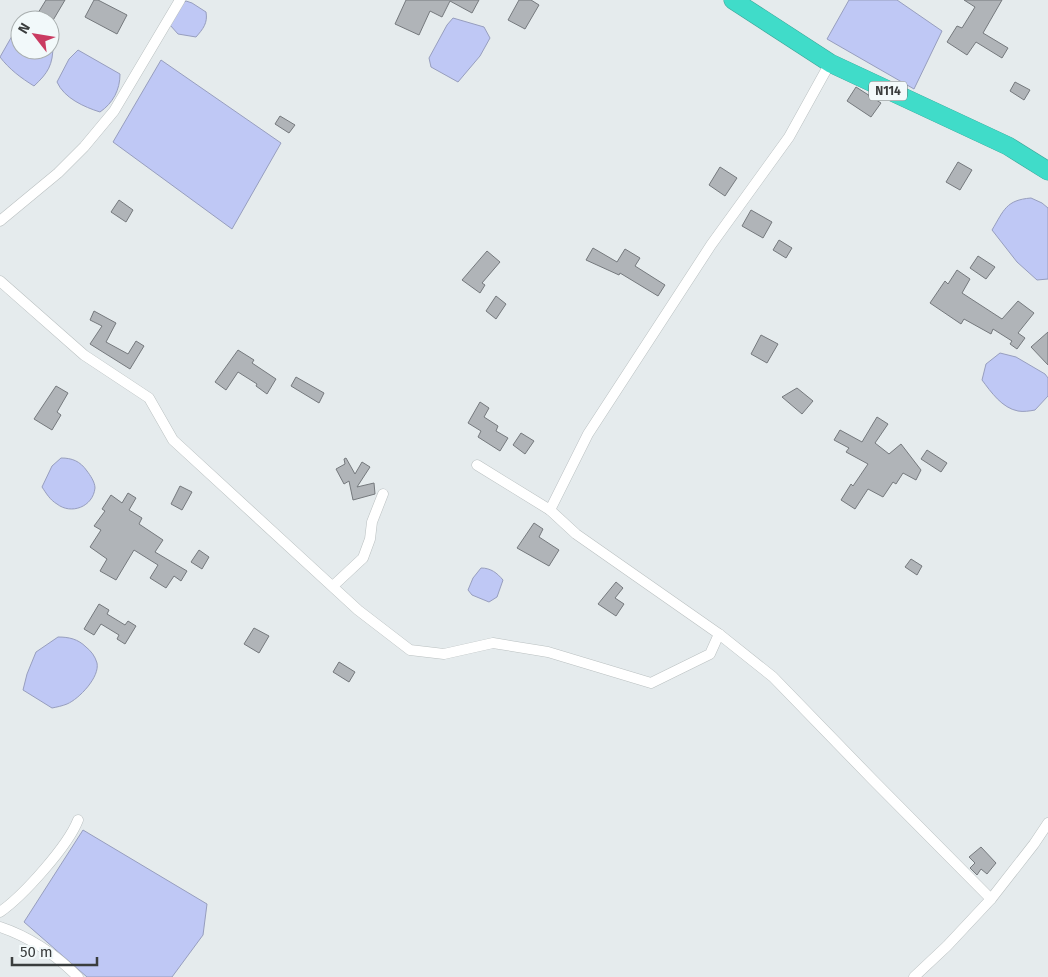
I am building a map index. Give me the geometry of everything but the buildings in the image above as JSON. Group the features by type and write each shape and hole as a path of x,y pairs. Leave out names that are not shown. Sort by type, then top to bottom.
{"highway":[{"name":"N114","path":"733,0 830,64 1008,146 1048,171"}],"street":[{"path":"0,221 58,172 84,147 114,110 180,0"},
{"path":"550,510 588,434 711,245 789,137 830,64"},
{"path":"0,281 84,355 149,398 172,440 358,610 410,650 444,654 493,643 548,652 651,683 710,654 719,634"},
{"path":"477,464 550,510 576,534 719,634 773,678 991,899"},
{"path":"332,586 363,558 370,539 372,522 383,494"},
{"path":"0,912 13,903 59,851 73,832 78,820"},
{"path":"914,977 947,946 991,899 1048,823"},
{"path":"0,927 17,932 60,960 78,977"}],"water":[{"path":"849,0 897,0 942,31 914,89 827,39"},
{"path":"186,1 206,12 204,26 196,37 178,34 170,25 180,7"},
{"path":"453,18 484,27 490,38 480,56 458,82 431,67 429,58 447,25"},
{"path":"10,40 10,60 51,60 43,77 34,86 24,80 0,57"},
{"path":"78,50 120,74 115,96 109,105 100,112 81,105 69,97 57,82 69,59"},
{"path":"161,60 281,143 232,229 113,142"},
{"path":"1031,198 1048,208 1048,279 1037,280 1017,262 992,230 1007,207 1016,201"},
{"path":"1000,353 1016,357 1045,374 1048,378 1048,396 1035,410 1020,411 1007,407 997,399 982,380 986,364"},
{"path":"61,458 79,462 90,474 95,488 90,500 75,509 63,507 52,500 42,487 52,466"},
{"path":"481,568 494,571 503,580 497,597 489,602 472,595 468,590 473,578"},
{"path":"58,637 66,637 83,644 94,656 97,669 88,687 77,697 67,704 52,708 23,690 36,652"},
{"path":"83,830 207,904 203,935 172,977 87,977 24,922"}]}
